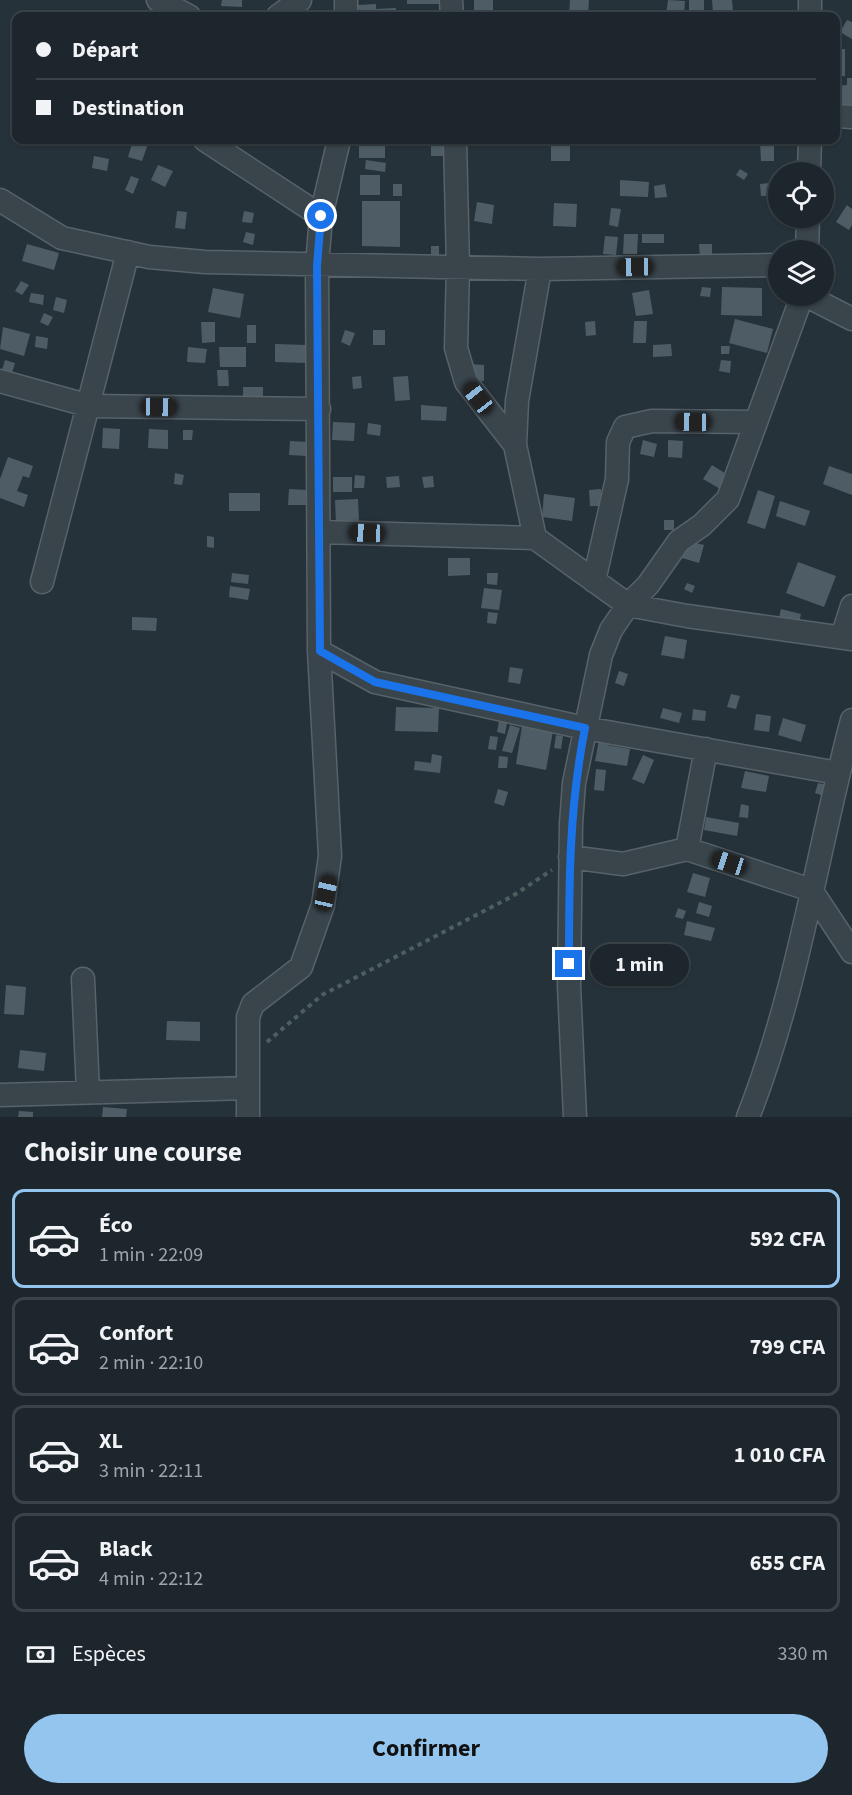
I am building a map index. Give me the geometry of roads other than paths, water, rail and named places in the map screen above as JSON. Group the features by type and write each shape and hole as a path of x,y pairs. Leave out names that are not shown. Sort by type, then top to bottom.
{"street":[{"path":"158,0 181,11"},
{"path":"284,12 300,0"},
{"path":"211,144 321,216"},
{"path":"248,1117 248,1017 253,1004 301,967 328,881 330,856 320,651 317,266 321,216 338,144"},
{"path":"455,144 458,267 456,348 466,382 515,445"},
{"path":"809,162 810,144"},
{"path":"0,200 62,238 128,252 205,262 540,269 768,265"},
{"path":"42,582 90,406 128,252"},
{"path":"535,538 515,445 517,401 540,269"},
{"path":"574,1117 569,986 570,857 574,783 601,655 611,630 628,605 648,585 679,541 702,525 728,499 798,306"},
{"path":"826,306 852,320"},
{"path":"0,381 90,406 318,409"},
{"path":"594,580 617,479 618,442 625,427 652,421 756,422"},
{"path":"320,532 535,538 628,605 687,616 847,638 852,606"},
{"path":"320,651 375,682 585,728 706,749 841,784"},
{"path":"748,1117 765,1073 811,890 841,784 852,720"},
{"path":"687,849 706,749"},
{"path":"570,857 624,864 687,849 811,890 852,952"},
{"path":"83,979 88,1092"},
{"path":"0,1095 248,1088"}]}
